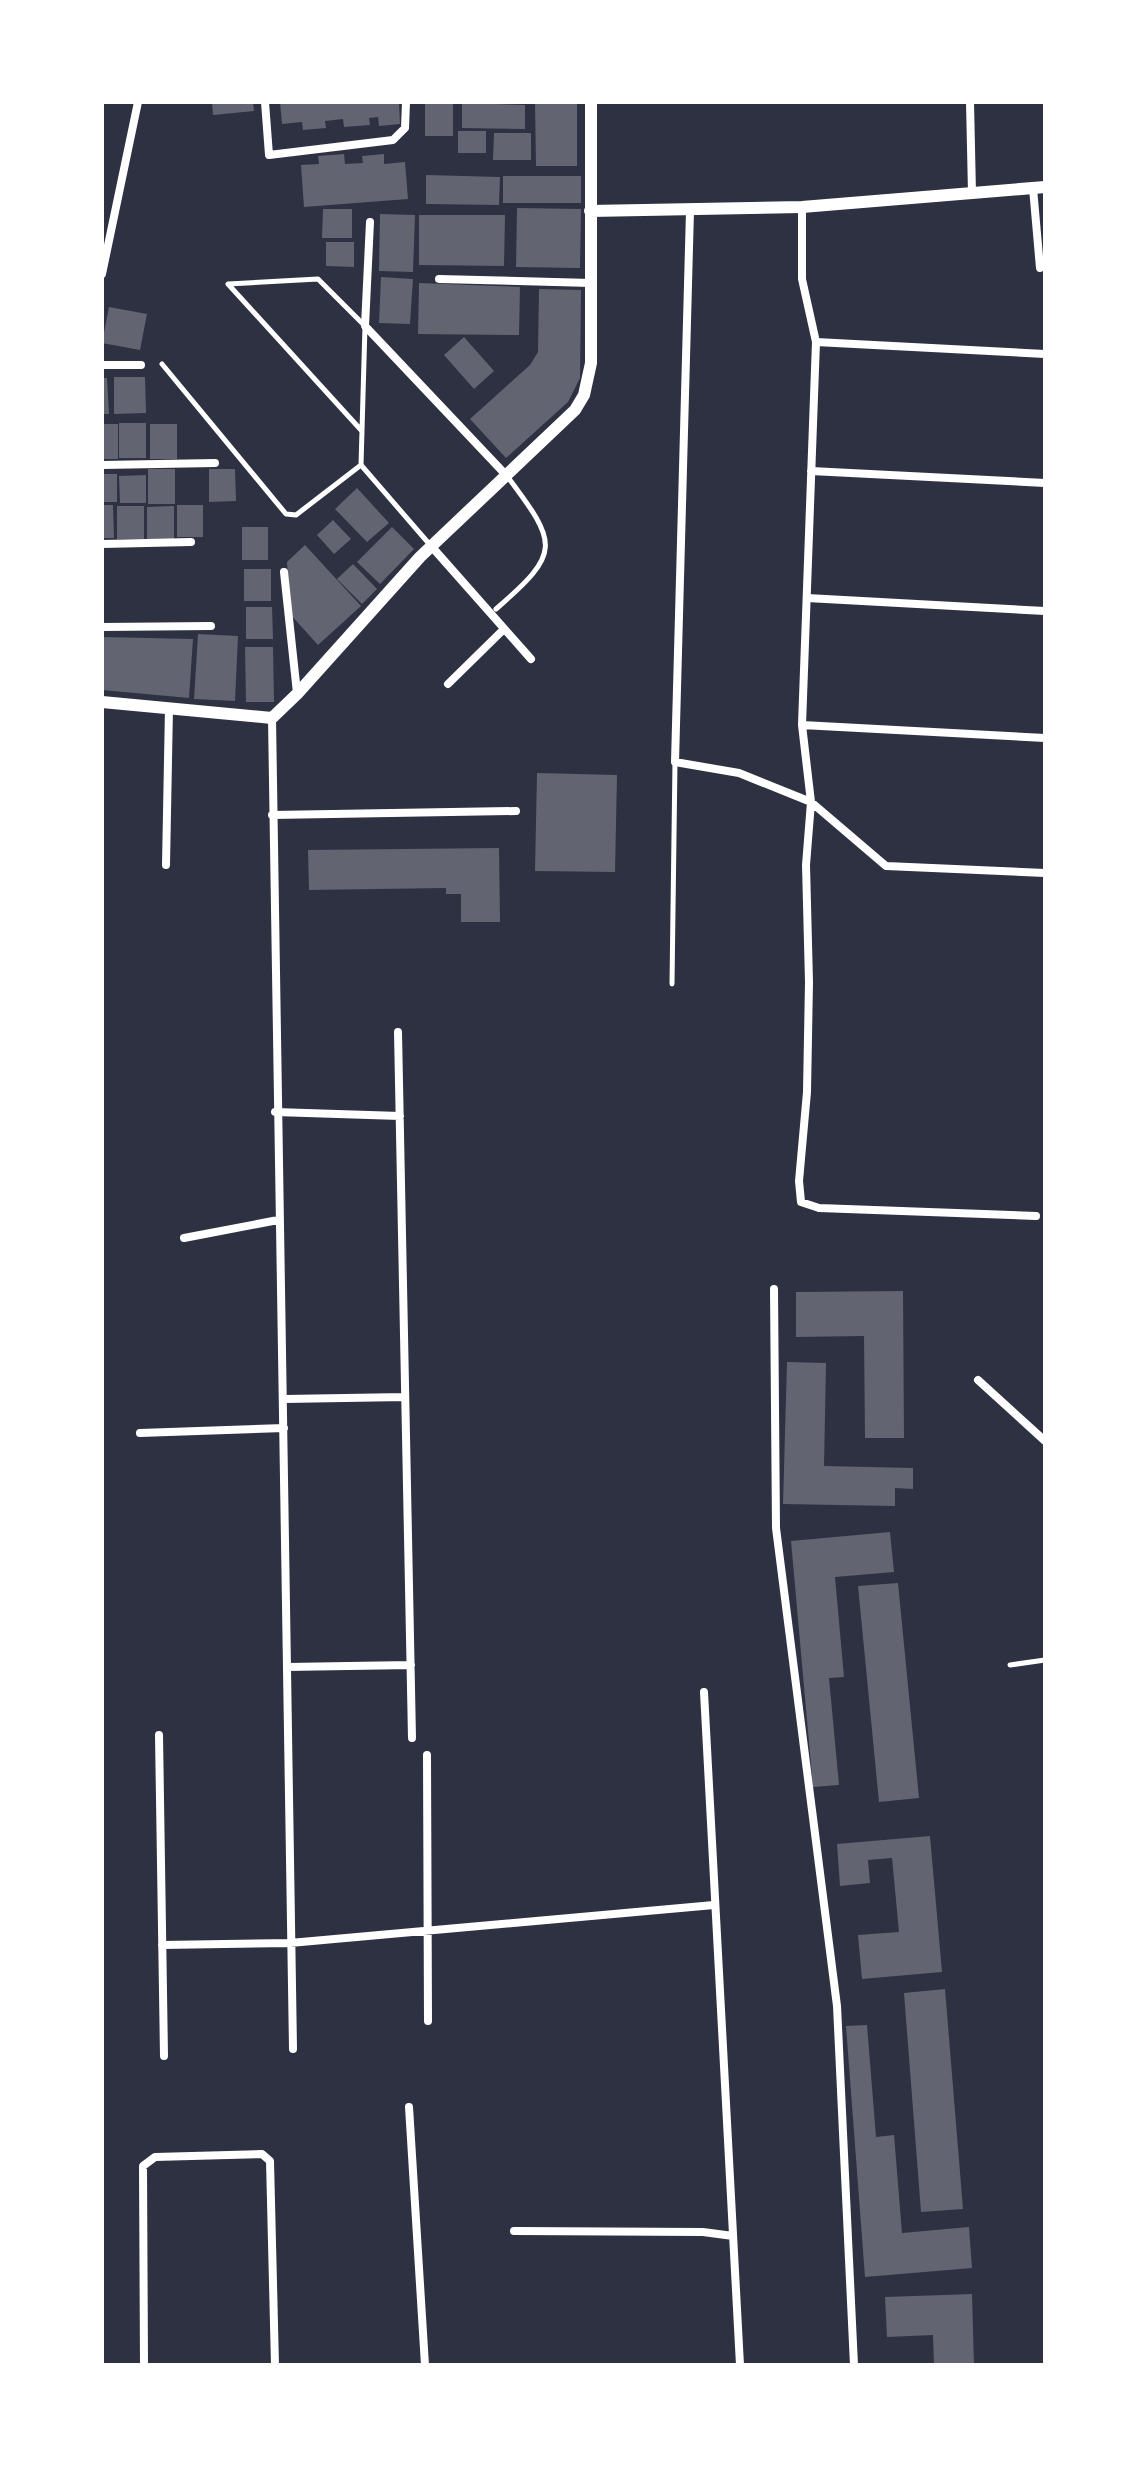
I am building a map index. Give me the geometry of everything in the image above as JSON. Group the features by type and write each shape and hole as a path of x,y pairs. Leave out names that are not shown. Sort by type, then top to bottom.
{"street":[{"path":"102,274 138,102"},
{"path":"265,102 269,155 393,140 405,128 406,102"},
{"path":"293,2049 284,1399 275,1112 272,718 432,547 575,410 584,395 591,363 591,102"},
{"path":"970,102 972,193"},
{"path":"590,211 802,207 1039,188 1040,268"},
{"path":"802,207 802,279 816,342 802,725 811,802 806,865 807,1092 799,1181 801,1202 819,1208 1036,1216"},
{"path":"690,211 675,762 739,773 811,802 886,866 1045,873"},
{"path":"370,222 365,326 506,475"},
{"path":"439,279 591,283"},
{"path":"816,342 1045,354"},
{"path":"102,365 141,365"},
{"path":"102,465 215,463"},
{"path":"811,471 1045,483"},
{"path":"102,544 191,542"},
{"path":"432,547 531,659"},
{"path":"284,572 297,694"},
{"path":"807,598 1045,611"},
{"path":"102,627 211,626"},
{"path":"448,684 504,629"},
{"path":"102,702 272,718"},
{"path":"166,865 169,708"},
{"path":"802,725 1045,738"},
{"path":"272,815 516,811"},
{"path":"398,1032 412,1738"},
{"path":"275,1112 400,1116"},
{"path":"184,1238 278,1220"},
{"path":"774,1289 776,1528 837,2006 854,2365"},
{"path":"978,1380 1045,1441"},
{"path":"284,1399 405,1397"},
{"path":"140,1433 284,1428"},
{"path":"287,1667 411,1665"},
{"path":"704,1692 740,2365"},
{"path":"159,1735 164,2056"},
{"path":"427,1755 428,2021"},
{"path":"162,1945 290,1943 714,1905"},
{"path":"409,2107 425,2365"},
{"path":"144,2365 143,2166 155,2157 262,2154 270,2161 275,2365"},
{"path":"514,2231 703,2232 733,2236"}],"lane":[{"path":"361,430 228,284 318,279 365,326 361,465 432,547"},
{"path":"162,364 286,514 296,515 361,465"},
{"path":"496,609 535,575 542,565 546,546 542,524 506,475"},
{"path":"672,984 675,762"},
{"path":"1010,1665 1045,1660"}],"building":[{"path":"212,102 253,102 254,111 213,115"},
{"path":"280,102 399,102 400,124 379,126 378,117 369,118 370,125 344,127 343,119 325,121 326,128 303,130 302,122 282,124"},
{"path":"535,102 577,102 577,166 536,166"},
{"path":"425,103 453,103 453,136 425,136"},
{"path":"462,103 525,105 525,129 462,128"},
{"path":"458,131 486,131 486,153 458,153"},
{"path":"494,133 531,133 531,160 493,160"},
{"path":"344,154 345,164 363,163 362,156 384,154 384,164 405,162 408,199 304,207 301,165 319,164 318,156"},
{"path":"426,175 500,177 499,205 426,204"},
{"path":"503,176 581,176 581,203 503,203"},
{"path":"517,208 581,209 580,268 516,267"},
{"path":"323,209 352,209 352,238 322,238"},
{"path":"380,214 415,215 413,272 379,271"},
{"path":"419,215 505,215 504,266 419,265"},
{"path":"326,242 354,242 354,267 326,266"},
{"path":"381,277 413,279 410,324 379,323"},
{"path":"419,283 520,287 519,335 418,334"},
{"path":"539,289 581,290 580,378 568,402 506,458 470,419 530,365 538,352"},
{"path":"109,307 147,314 140,350 102,343"},
{"path":"464,337 494,371 474,389 444,355"},
{"path":"114,377 145,377 146,413 114,414"},
{"path":"102,378 107,378 109,414 102,414"},
{"path":"119,423 146,423 146,458 119,458"},
{"path":"102,424 118,424 118,459 102,459"},
{"path":"150,424 177,424 177,459 150,459"},
{"path":"148,469 175,469 175,504 148,504"},
{"path":"209,469 235,469 236,501 209,502"},
{"path":"102,474 117,474 117,502 102,502"},
{"path":"146,475 146,503 120,503 119,476"},
{"path":"357,488 389,523 367,542 335,509"},
{"path":"102,505 113,505 114,538 102,538"},
{"path":"177,505 203,505 203,537 177,537"},
{"path":"117,506 144,506 144,539 117,539"},
{"path":"174,506 174,539 147,539 147,507"},
{"path":"333,520 351,539 334,554 317,535"},
{"path":"242,527 268,527 268,560 242,560"},
{"path":"392,527 414,549 380,584 357,562"},
{"path":"305,545 361,606 318,645 290,614 287,562"},
{"path":"353,564 377,589 362,604 337,579"},
{"path":"244,569 271,569 271,601 244,601"},
{"path":"246,607 272,607 273,639 246,639"},
{"path":"198,634 238,636 235,701 194,699"},
{"path":"102,637 193,639 189,698 102,690"},
{"path":"245,647 273,647 274,702 246,702"},
{"path":"537,773 617,775 615,872 535,871"},
{"path":"499,848 500,922 461,922 461,894 446,894 446,888 309,890 308,850"},
{"path":"903,1291 904,1438 865,1438 864,1336 796,1337 796,1292"},
{"path":"787,1362 826,1363 824,1466 913,1468 913,1489 895,1488 895,1506 783,1504"},
{"path":"890,1532 894,1572 835,1577 844,1677 829,1678 839,1785 813,1787 791,1541"},
{"path":"898,1583 919,1798 879,1802 858,1586"},
{"path":"930,1836 942,1972 862,1979 858,1935 899,1932 892,1858 868,1860 870,1883 840,1886 837,1844"},
{"path":"945,1989 963,2209 921,2212 904,1993"},
{"path":"867,2025 876,2137 894,2135 902,2233 969,2227 972,2268 865,2277 846,2026"},
{"path":"972,2294 974,2365 934,2365 933,2335 887,2337 885,2297"}]}
